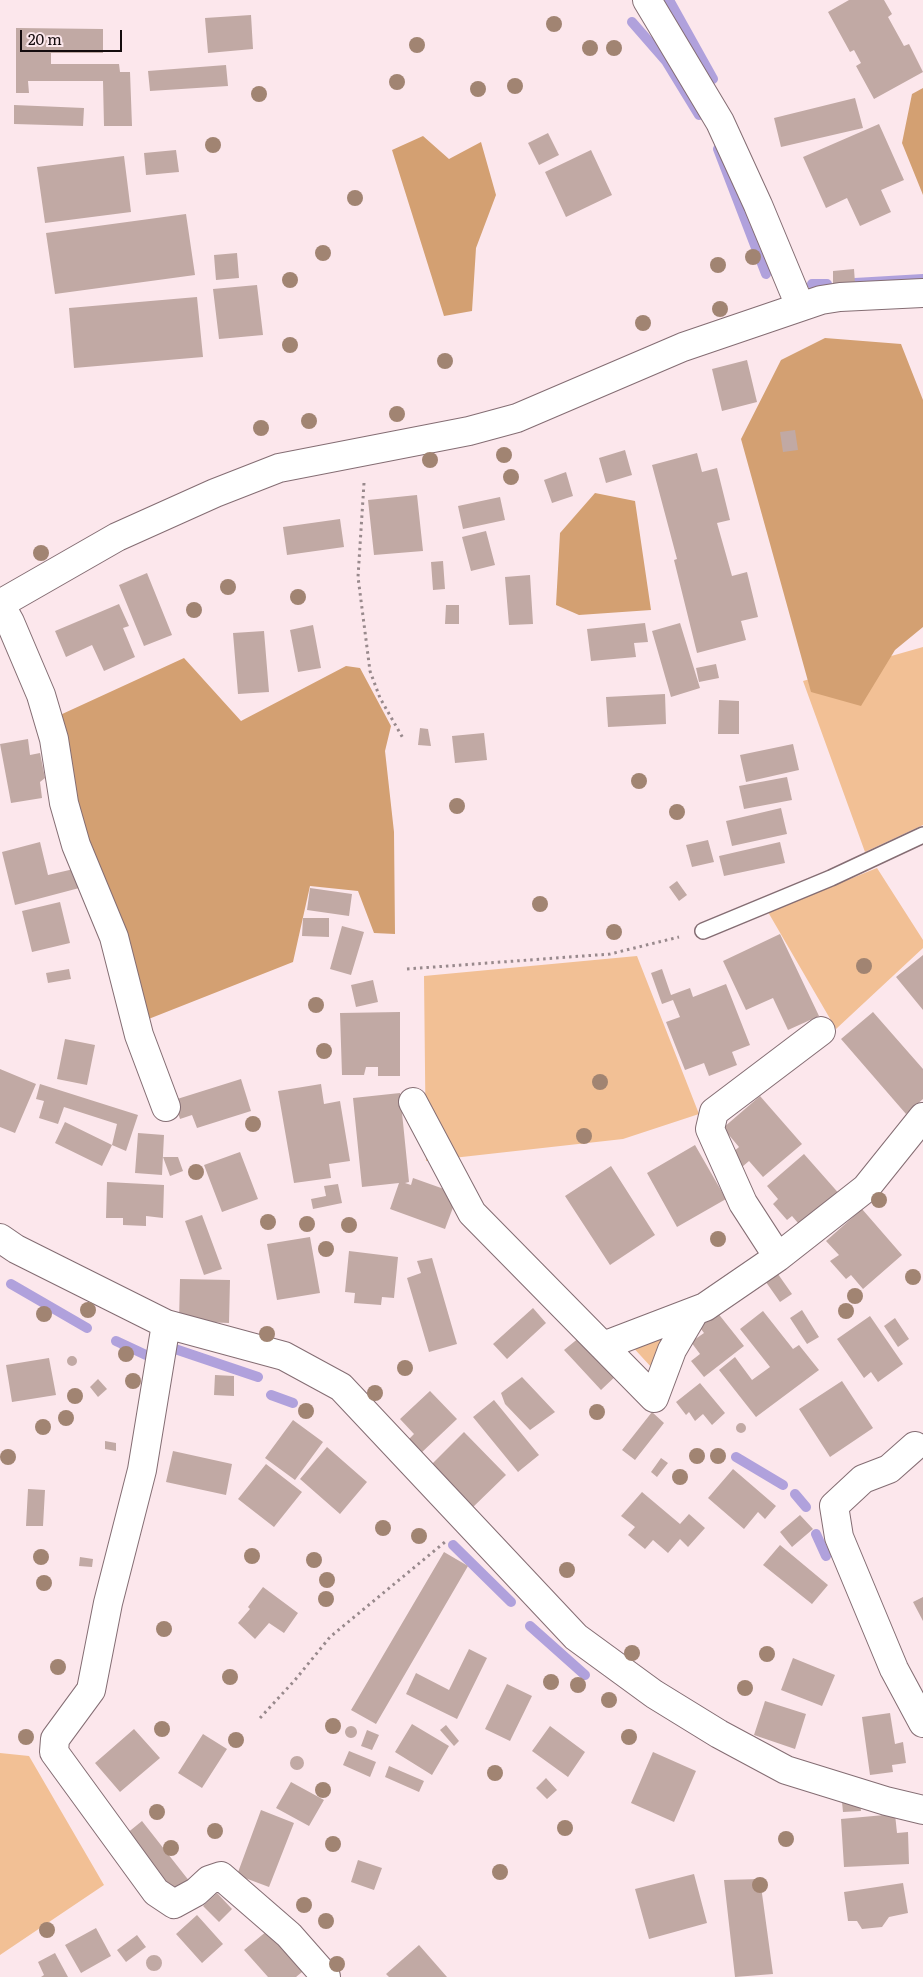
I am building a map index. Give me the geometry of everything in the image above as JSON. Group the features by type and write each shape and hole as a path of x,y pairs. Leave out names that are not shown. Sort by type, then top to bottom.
{"street":[{"path":"648,0 720,122 758,205 800,306"},
{"path":"166,1107 139,1035 114,937 76,845 64,803 54,739 41,695 10,622 0,604 117,537 215,493 279,468 469,431 517,418 683,347 800,306 840,297 923,293"},
{"path":"778,1257 743,1203 710,1129 714,1112 821,1031"},
{"path":"413,1102 472,1214 654,1398 672,1350 695,1311"},
{"path":"604,1346 705,1307 778,1257 866,1188 923,1116"},
{"path":"0,1238 16,1250 166,1324 284,1356 340,1387 576,1637 654,1694 719,1734 786,1770 886,1802 923,1810"},
{"path":"166,1324 142,1470 108,1603 91,1690 55,1739 54,1752 156,1892 174,1904 196,1892 209,1880 221,1876 290,1935 326,1977"},
{"path":"915,1446 889,1469 863,1479 834,1506 839,1537 894,1670 923,1723"}],"lane":[{"path":"703,931 831,878 923,835"}],"path":[{"path":"366,450 358,577 370,671 380,698 404,740"},
{"path":"407,969 610,954 703,931"},
{"path":"260,1718 296,1680 330,1637 468,1522"}],"shaded area":[{"path":"923,88 923,195 902,143 912,94"},
{"path":"423,136 449,159 481,142 496,195 476,248 472,311 444,316 392,150"},
{"path":"825,338 901,344 923,400 923,627 895,650 861,706 811,692 741,439 781,360"},
{"path":"595,493 635,501 651,610 579,615 556,605 560,533"},
{"path":"923,647 923,825 865,852 803,681"},
{"path":"184,658 241,721 346,666 360,668 391,726 385,751 394,832 395,934 374,933 358,891 310,886 293,962 141,1022 74,826 60,715"},
{"path":"877,868 923,940 923,948 836,1029 768,912"},
{"path":"637,956 699,1114 623,1139 426,1161 424,976"},
{"path":"676,1327 652,1368 630,1344"},
{"path":"0,1753 29,1756 104,1885 0,1955"}],"building":[{"path":"849,0 884,0 892,14 888,17 904,46 909,44 923,72 874,99 856,66 861,63 854,50 850,52 828,12"},
{"path":"251,15 253,49 208,53 205,18"},
{"path":"16,28 103,29 103,53 51,53 51,64 119,64 120,72 130,72 132,126 104,126 103,81 28,81 29,93 16,93"},
{"path":"226,65 228,86 150,91 148,71"},
{"path":"855,98 863,128 781,147 774,118"},
{"path":"14,105 84,108 83,126 14,124"},
{"path":"879,124 904,180 881,190 891,212 860,226 847,198 826,208 803,157"},
{"path":"548,133 559,155 539,165 528,143"},
{"path":"176,150 179,172 146,175 144,153"},
{"path":"591,150 612,195 566,217 545,172"},
{"path":"124,156 131,212 45,223 37,167"},
{"path":"186,214 195,275 55,294 46,233"},
{"path":"237,253 239,278 216,280 214,255"},
{"path":"854,269 855,283 833,284 833,271"},
{"path":"257,285 263,335 219,339 213,289"},
{"path":"197,297 203,357 74,368 69,308"},
{"path":"747,360 757,402 722,411 712,369"},
{"path":"795,430 798,450 783,452 780,432"},
{"path":"625,450 632,475 606,483 599,458"},
{"path":"697,453 702,472 717,468 730,520 717,523 732,576 747,572 758,617 741,621 746,640 697,653 674,560 677,559 652,465"},
{"path":"566,472 573,496 552,503 544,480"},
{"path":"417,495 423,551 374,555 368,500"},
{"path":"500,497 505,520 463,529 458,506"},
{"path":"340,519 344,547 287,555 283,527"},
{"path":"486,531 495,565 471,571 462,537"},
{"path":"443,561 445,589 433,590 431,562"},
{"path":"147,573 172,635 144,646 119,585"},
{"path":"530,575 533,624 509,625 505,577"},
{"path":"119,604 129,626 123,628 135,657 104,671 92,645 66,657 55,631"},
{"path":"446,605 459,605 459,624 445,624"},
{"path":"645,623 648,642 634,643 636,657 591,661 587,629"},
{"path":"680,623 700,688 671,697 652,631"},
{"path":"313,625 321,668 298,672 290,630"},
{"path":"264,631 269,692 238,694 233,633"},
{"path":"716,664 719,678 699,682 696,668"},
{"path":"665,694 666,724 608,727 606,697"},
{"path":"719,700 739,701 739,734 718,734"},
{"path":"420,728 428,729 431,746 418,745"},
{"path":"484,733 487,760 455,763 452,736"},
{"path":"28,739 30,755 40,753 45,778 40,782 42,798 11,803 0,744"},
{"path":"793,744 799,770 746,782 740,755"},
{"path":"787,777 792,800 744,809 739,786"},
{"path":"781,808 787,834 732,846 726,821"},
{"path":"708,840 714,862 692,867 686,845"},
{"path":"40,842 48,875 78,868 83,887 15,905 2,852"},
{"path":"780,842 785,863 724,876 719,856"},
{"path":"677,881 687,895 679,901 669,887"},
{"path":"310,888 352,894 349,916 307,910"},
{"path":"60,902 70,943 32,952 22,911"},
{"path":"303,918 329,918 329,937 302,936"},
{"path":"342,926 364,932 351,975 330,969"},
{"path":"780,934 819,1016 788,1030 773,998 746,1010 723,961"},
{"path":"923,955 923,1010 896,977"},
{"path":"69,969 71,979 48,983 46,973"},
{"path":"662,969 671,995 690,988 693,997 726,984 750,1045 732,1052 737,1065 709,1076 704,1063 685,1070 666,1022 680,1017 673,1000 662,1004 651,973"},
{"path":"373,980 378,1002 356,1007 351,985"},
{"path":"400,1012 400,1076 378,1076 378,1067 366,1067 364,1075 342,1075 340,1013"},
{"path":"873,1012 923,1069 923,1099 906,1114 841,1039"},
{"path":"65,1039 95,1045 87,1085 57,1079"},
{"path":"0,1069 36,1084 15,1133 0,1127"},
{"path":"241,1079 251,1111 197,1128 192,1115 180,1119 174,1100"},
{"path":"40,1084 138,1115 126,1151 112,1145 117,1124 64,1107 58,1124 39,1118 44,1101 36,1099"},
{"path":"321,1084 324,1104 340,1101 350,1161 329,1164 331,1178 294,1183 278,1091"},
{"path":"400,1093 409,1182 405,1183 411,1185 413,1178 458,1194 445,1229 390,1209 399,1183 362,1187 353,1098"},
{"path":"760,1096 802,1144 763,1177 749,1161 742,1167 731,1154 739,1147 723,1128"},
{"path":"65,1122 112,1145 102,1166 55,1143"},
{"path":"138,1133 164,1135 162,1175 135,1173"},
{"path":"695,1145 726,1199 677,1227 647,1173"},
{"path":"240,1152 258,1199 222,1212 204,1165"},
{"path":"804,1154 842,1197 804,1230 792,1216 787,1220 773,1204 778,1199 767,1186"},
{"path":"163,1157 178,1157 183,1171 170,1176"},
{"path":"611,1166 655,1235 610,1265 565,1196"},
{"path":"107,1182 164,1185 163,1218 146,1216 146,1226 123,1225 123,1218 106,1218"},
{"path":"338,1184 342,1203 313,1209 311,1199 326,1196 324,1186"},
{"path":"862,1209 902,1255 863,1289 851,1275 846,1279 830,1261 839,1255 826,1241"},
{"path":"202,1215 222,1269 204,1275 185,1221"},
{"path":"310,1237 320,1293 277,1300 267,1244"},
{"path":"349,1251 398,1257 394,1298 382,1297 381,1305 354,1303 355,1293 345,1292"},
{"path":"432,1258 457,1344 429,1352 407,1278 421,1273 417,1261"},
{"path":"773,1267 792,1294 780,1302 761,1275"},
{"path":"180,1279 230,1280 229,1323 179,1321"},
{"path":"713,1307 744,1346 704,1377 691,1361 700,1354 691,1342 704,1333 695,1321"},
{"path":"533,1308 546,1323 507,1359 493,1344"},
{"path":"802,1310 819,1337 807,1344 790,1318"},
{"path":"763,1311 793,1349 799,1345 819,1370 756,1417 719,1370 735,1357 752,1380 770,1367 740,1329"},
{"path":"870,1316 903,1364 878,1382 871,1372 864,1378 837,1339"},
{"path":"895,1318 909,1339 898,1347 884,1326"},
{"path":"585,1333 620,1372 601,1390 564,1350"},
{"path":"70,1356 74,1356 77,1361 76,1365 70,1366 67,1363 67,1359"},
{"path":"49,1358 56,1395 12,1402 6,1365"},
{"path":"215,1375 234,1376 234,1396 214,1395"},
{"path":"522,1377 555,1412 530,1430 505,1404 501,1393"},
{"path":"98,1379 107,1389 98,1397 90,1387"},
{"path":"842,1381 873,1428 830,1457 799,1409"},
{"path":"700,1383 725,1413 712,1425 703,1414 695,1421 689,1412 686,1415 676,1402"},
{"path":"430,1391 457,1419 420,1454 408,1440 414,1434 400,1419"},
{"path":"494,1400 539,1455 518,1472 473,1417"},
{"path":"652,1412 664,1423 635,1460 622,1450"},
{"path":"293,1420 323,1442 295,1480 265,1458"},
{"path":"739,1423 743,1423 746,1428 745,1432 739,1433 736,1430 736,1426"},
{"path":"464,1432 506,1475 470,1510 428,1468"},
{"path":"105,1441 116,1443 116,1451 105,1449"},
{"path":"327,1447 367,1482 340,1514 300,1479"},
{"path":"173,1451 232,1464 226,1495 166,1482"},
{"path":"661,1458 668,1463 657,1477 651,1472"},
{"path":"266,1464 302,1492 274,1527 238,1499"},
{"path":"733,1469 776,1506 765,1519 758,1512 744,1529 708,1498"},
{"path":"28,1489 45,1490 43,1526 26,1526"},
{"path":"642,1492 680,1524 689,1514 705,1528 688,1547 680,1539 668,1553 653,1540 645,1549 628,1535 635,1527 621,1516"},
{"path":"800,1515 813,1529 792,1547 780,1532"},
{"path":"780,1545 828,1585 812,1604 763,1565"},
{"path":"444,1552 468,1566 376,1724 351,1710"},
{"path":"80,1557 93,1559 92,1567 79,1566"},
{"path":"263,1587 298,1613 284,1633 269,1623 255,1639 238,1623 250,1609 248,1607"},
{"path":"923,1597 923,1621 913,1602"},
{"path":"469,1649 487,1658 457,1719 406,1694 416,1673 449,1690"},
{"path":"793,1658 835,1675 822,1706 781,1690"},
{"path":"507,1684 532,1696 510,1741 485,1729"},
{"path":"765,1701 806,1714 795,1749 754,1735"},
{"path":"890,1713 895,1744 903,1742 906,1763 892,1765 893,1772 870,1775 862,1717"},
{"path":"412,1724 449,1746 432,1775 395,1752"},
{"path":"446,1725 459,1741 454,1746 440,1730"},
{"path":"351,1726 357,1732 351,1738 345,1732"},
{"path":"550,1726 585,1752 568,1777 532,1751"},
{"path":"134,1729 160,1758 120,1792 95,1763"},
{"path":"367,1730 379,1735 372,1750 361,1746"},
{"path":"203,1734 227,1749 202,1788 178,1773"},
{"path":"349,1751 376,1762 370,1777 343,1765"},
{"path":"653,1752 696,1771 674,1822 631,1803"},
{"path":"294,1756 300,1756 304,1763 300,1770 294,1770 290,1766 290,1760"},
{"path":"389,1766 424,1781 419,1792 385,1777"},
{"path":"546,1778 557,1790 547,1799 536,1788"},
{"path":"291,1782 324,1800 309,1826 276,1808"},
{"path":"860,1800 861,1811 843,1812 842,1802"},
{"path":"261,1810 294,1823 269,1887 237,1875"},
{"path":"895,1814 897,1833 908,1832 909,1864 844,1867 841,1819"},
{"path":"142,1821 190,1882 174,1895 126,1834"},
{"path":"358,1860 382,1868 374,1890 351,1882"},
{"path":"694,1874 707,1923 649,1939 635,1889"},
{"path":"760,1879 773,1974 735,1977 724,1880"},
{"path":"903,1883 908,1913 889,1917 882,1927 862,1929 857,1921 848,1921 844,1892"},
{"path":"217,1893 232,1909 219,1922 203,1906"},
{"path":"197,1915 223,1944 202,1963 176,1934"},
{"path":"273,1926 308,1967 296,1977 268,1977 244,1950"},
{"path":"96,1928 111,1956 81,1973 65,1945"},
{"path":"137,1935 146,1947 126,1962 117,1950"},
{"path":"419,1945 447,1977 389,1977 386,1974"},
{"path":"55,1953 68,1977 41,1977 44,1975 38,1962"},
{"path":"154,1955 160,1957 162,1963 160,1969 154,1971 148,1969 146,1963 148,1957"}],"waterway":[{"path":"669,0 713,79"},
{"path":"632,22 666,61 699,115"},
{"path":"718,149 766,274"},
{"path":"855,283 923,279"},
{"path":"812,284 827,284"},
{"path":"11,1284 87,1328"},
{"path":"116,1341 146,1355"},
{"path":"172,1348 258,1377"},
{"path":"271,1395 293,1403"},
{"path":"736,1457 783,1485"},
{"path":"795,1494 806,1507"},
{"path":"816,1534 826,1556"},
{"path":"453,1545 511,1602"},
{"path":"530,1626 585,1675"}]}
